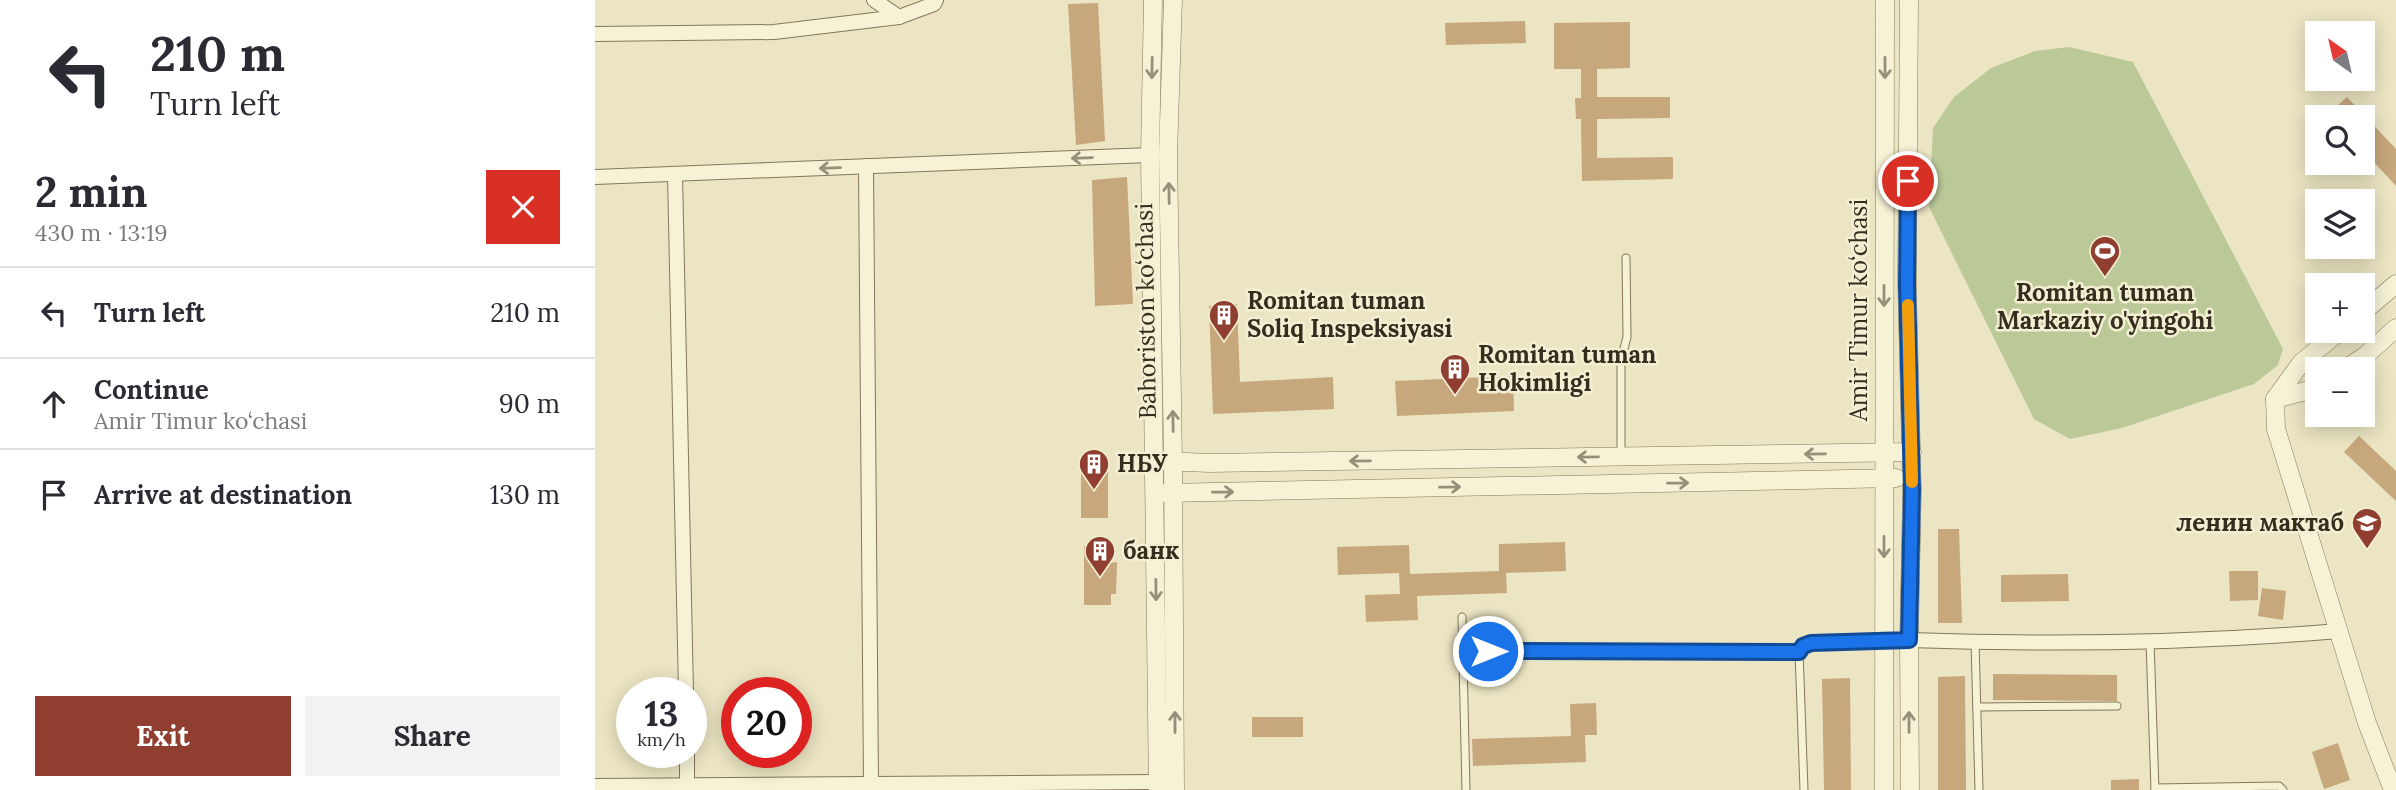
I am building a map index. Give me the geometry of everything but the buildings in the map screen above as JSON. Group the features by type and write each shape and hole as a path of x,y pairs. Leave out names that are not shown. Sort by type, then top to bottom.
{"street":[{"path":"874,0 899,17"},
{"path":"595,34 774,32 899,17 933,4 936,0"},
{"name":"Bahoriston ko‘chasi","path":"1153,0 1150,155 1158,786"},
{"name":"Bahoriston ko‘chasi","path":"1173,0 1168,154 1174,493 1175,790"},
{"name":"Amir Timur ko‘chasi","path":"1884,790 1885,0"},
{"name":"Amir Timur ko‘chasi","path":"1909,0 1907,285 1912,452 1910,790"},
{"path":"595,177 1150,155"},
{"path":"866,166 871,784"},
{"path":"675,174 685,677"},
{"path":"2375,302 2396,284"},
{"path":"2363,357 2396,328"},
{"path":"2325,343 2301,363 2275,400 2276,429 2367,723 2393,790"},
{"path":"2275,400 2305,391"},
{"path":"1155,461 1912,452"},
{"path":"1154,492 1911,478"},
{"path":"1884,640 2150,640 2339,631"},
{"path":"687,768 687,788"},
{"path":"595,786 1158,786"}],"lane":[{"path":"1621,457 1621,360 1627,337 1626,258"},
{"path":"1462,617 1466,790"},
{"path":"1804,790 1799,652 1803,646 1811,643 1884,640"},
{"path":"2150,640 2155,789 2279,786 2283,790"},
{"path":"1975,642 1979,790"},
{"path":"1462,651 1799,652"},
{"path":"1977,707 2117,706"}],"green space":[{"name":"Romitan tuman Markaziy o'yingohi","path":"2069,47 2133,62 2283,349 2278,365 2254,384 2122,428 2070,439 2034,419 1929,207 1933,128 1954,97 1991,68 2035,51"}],"slow traffic":[{"path":"1908,305 1912,482"}],"place":[{"name":"Romitan tuman Markaziy o'yingohi","path":"2105,278"},
{"name":"Romitan tuman Soliq Inspeksiyasi","path":"1224,342"},
{"name":"Romitan tuman Hokimligi","path":"1455,396"},
{"name":"НБУ","path":"1094,491"},
{"name":"ленин мактаб","path":"2367,550"},
{"name":"банк","path":"1100,578"}],"route":[{"path":"1488,651 1799,652 1803,646 1811,643 1909,640 1912,440 1907,285 1908,181"}]}
